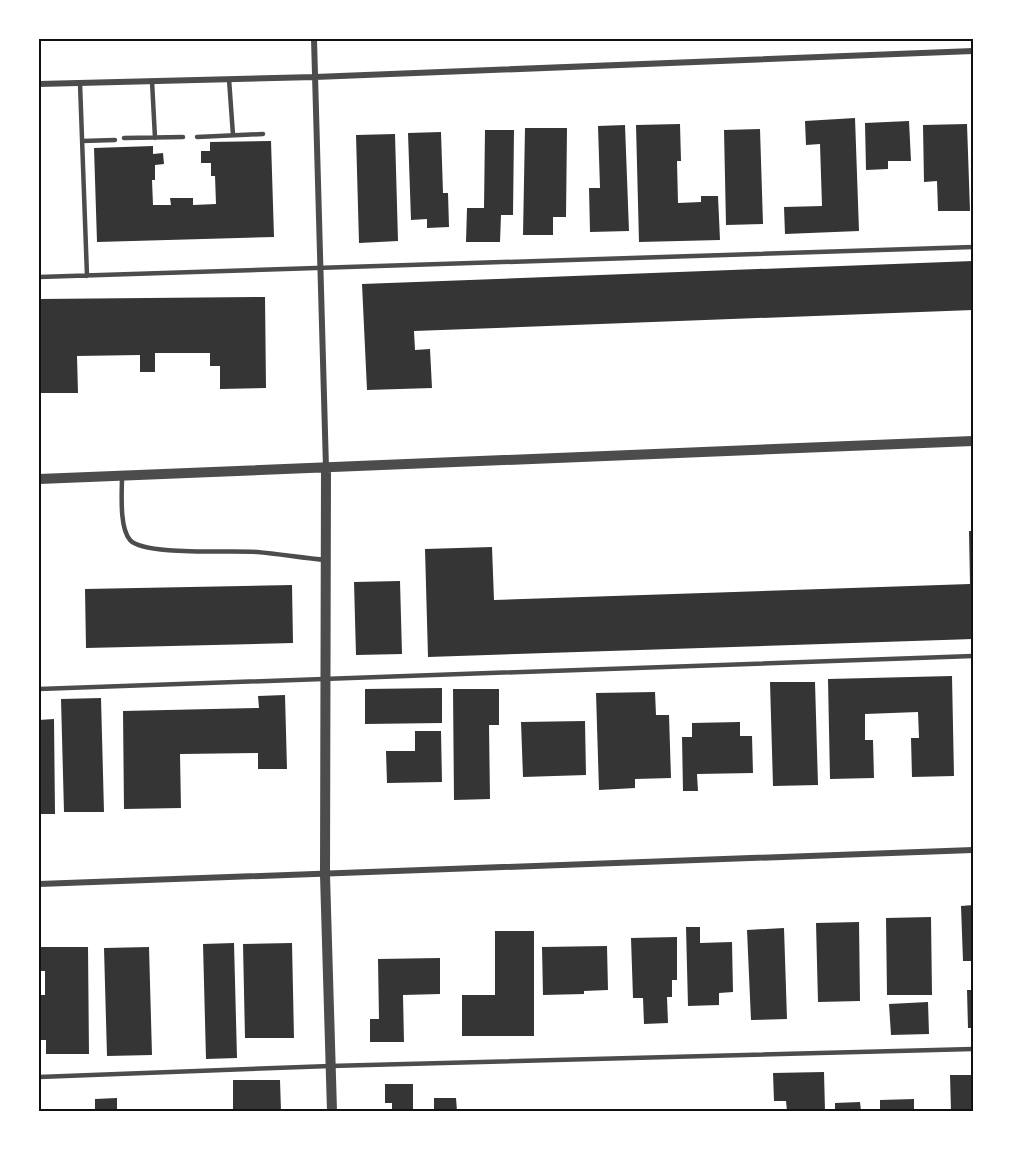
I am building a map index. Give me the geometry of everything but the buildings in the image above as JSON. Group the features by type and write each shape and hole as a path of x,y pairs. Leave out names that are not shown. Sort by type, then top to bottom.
{"street":[{"path":"314,39 326,468 325,874 332,1111"},
{"path":"39,84 315,77 973,51"},
{"path":"39,479 973,441"},
{"path":"39,884 973,850"}],"lane":[{"path":"229,79 232,135"},
{"path":"152,81 155,138"},
{"path":"80,83 87,276"},
{"path":"197,137 263,134"},
{"path":"124,138 183,137"},
{"path":"82,141 115,140"},
{"path":"39,277 973,247"},
{"path":"122,476 123,516 126,532 129,539 138,546 169,550 256,552 326,560"},
{"path":"39,689 973,656"},
{"path":"39,1077 330,1066 973,1049"}]}
